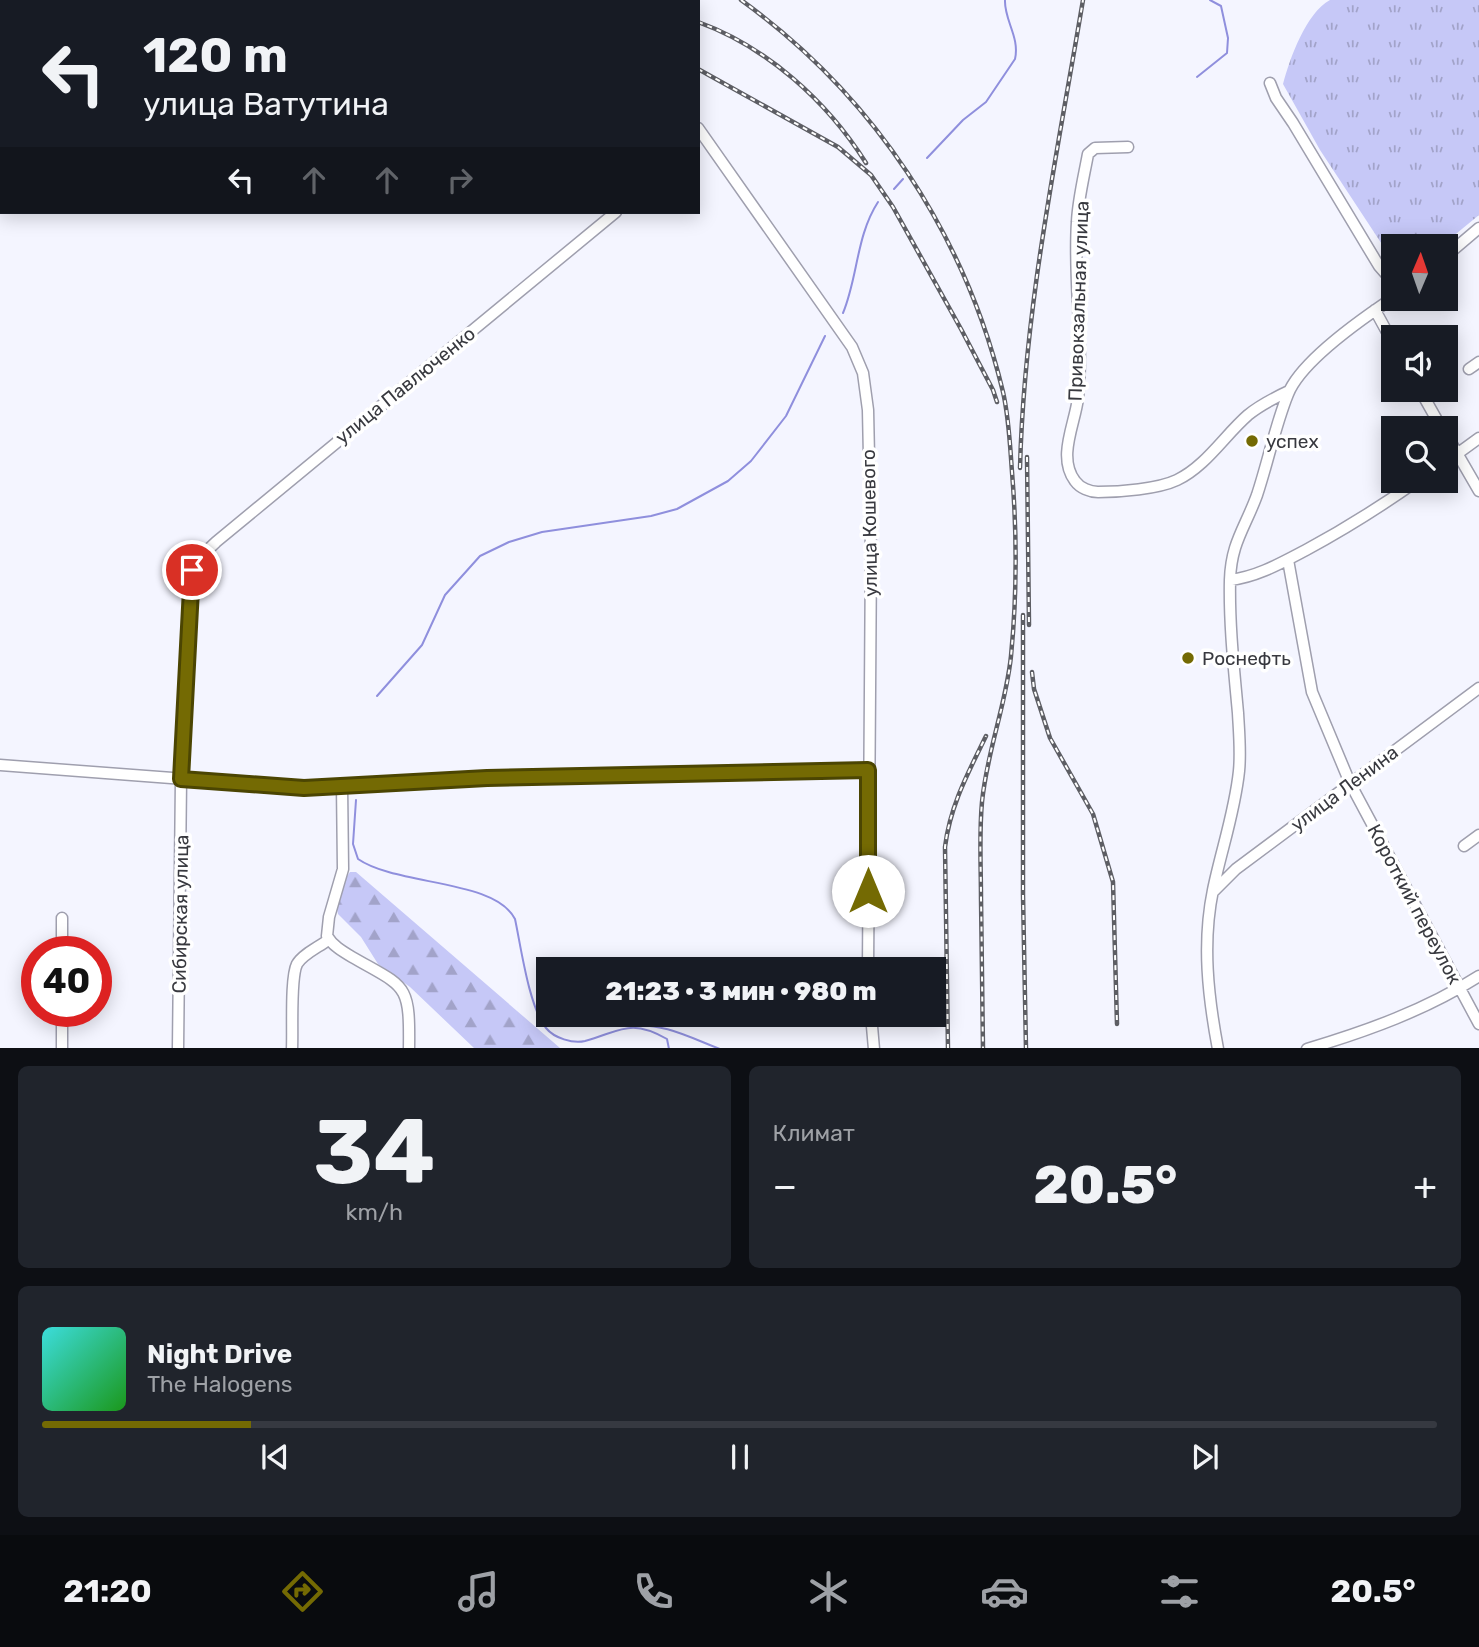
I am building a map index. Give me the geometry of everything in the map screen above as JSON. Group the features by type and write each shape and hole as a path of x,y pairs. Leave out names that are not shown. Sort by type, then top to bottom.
{"street":[{"path":"1270,83 1276,99 1381,268"},
{"name":"улица Кошевого","path":"703,144 852,347 863,373 868,410 871,551 868,957"},
{"name":"Привокзальная улица","path":"1128,147 1096,148 1088,154 1077,221 1080,362 1077,401 1068,451 1071,474 1081,487 1096,492 1146,487 1178,479 1218,446 1246,416 1265,402 1289,391"},
{"name":"улица Павлюченко","path":"181,779 194,566 216,541 614,214"},
{"path":"1458,246 1479,228"},
{"path":"1218,1048 1207,972 1212,893 1240,770 1230,579 1232,559 1240,530 1253,507 1289,391 1327,348 1381,306"},
{"path":"1374,310 1383,325"},
{"path":"1469,369 1479,362"},
{"path":"1458,453 1479,438"},
{"path":"1458,456 1479,491"},
{"path":"1230,579 1249,578 1288,560 1359,521 1400,493"},
{"name":"Короткий переулок","path":"1288,560 1312,692 1350,783 1479,1024"},
{"name":"улица Ленина","path":"1212,893 1236,869 1479,688"},
{"path":"0,765 304,788 653,773 868,770"},
{"name":"Сибирская улица","path":"178,1048 181,779"},
{"path":"342,785 343,869 329,917 328,940 391,979 404,992 409,1048"},
{"path":"1464,846 1479,835"},
{"path":"62,918 62,936"},
{"path":"292,1048 296,965 328,940"},
{"path":"1307,1048 1358,1034 1417,1010 1479,976"},
{"path":"62,1027 62,1048"},
{"path":"872,1027 874,1048"}],"green space":[{"path":"1330,0 1479,0 1479,215 1456,234 1381,234 1381,243 1320,150 1283,84 1306,25 1321,6"},
{"path":"350,872 356,872 560,1048 474,1048 410,987 378,964 361,937 338,914 340,892"}],"waterway":[{"path":"927,158 963,120 986,102 1015,59 1014,36 1005,0"},
{"path":"1197,77 1227,53 1228,38 1221,6 1210,0"},
{"path":"894,189 903,179"},
{"path":"843,313 865,229 878,202"},
{"path":"377,696 422,645 445,595 480,556 509,542 542,532 651,516 677,509 728,481 751,461 786,416 825,336"},
{"path":"356,800 353,844 358,859 375,868 488,897 504,906 515,919 530,992 540,1018 549,1032 580,1042 626,1028 644,1029 667,1039 669,1048"},
{"path":"658,1027 717,1048"}],"railway":[{"path":"741,0 789,38 832,79 872,124 907,172 965,277 1003,392 1014,495 1015,587 1009,674 984,783 981,814 983,1048"},
{"path":"1020,468 1035,291 1083,0"},
{"path":"700,23 748,46 793,79 833,118 866,163"},
{"path":"700,70 838,147 871,175 893,207 961,329 997,402"},
{"path":"1027,457 1029,625"},
{"path":"1023,615 1026,1048"},
{"path":"1032,672 1034,689 1050,738 1093,814 1113,882 1117,1024"},
{"path":"948,1048 945,847 955,804 986,736"}],"place":[{"name":"успех","path":"1252,441"},
{"name":"Роснефть","path":"1188,658"}],"route":[{"path":"192,570 181,779 304,788 487,778 868,770 868,891"}]}
